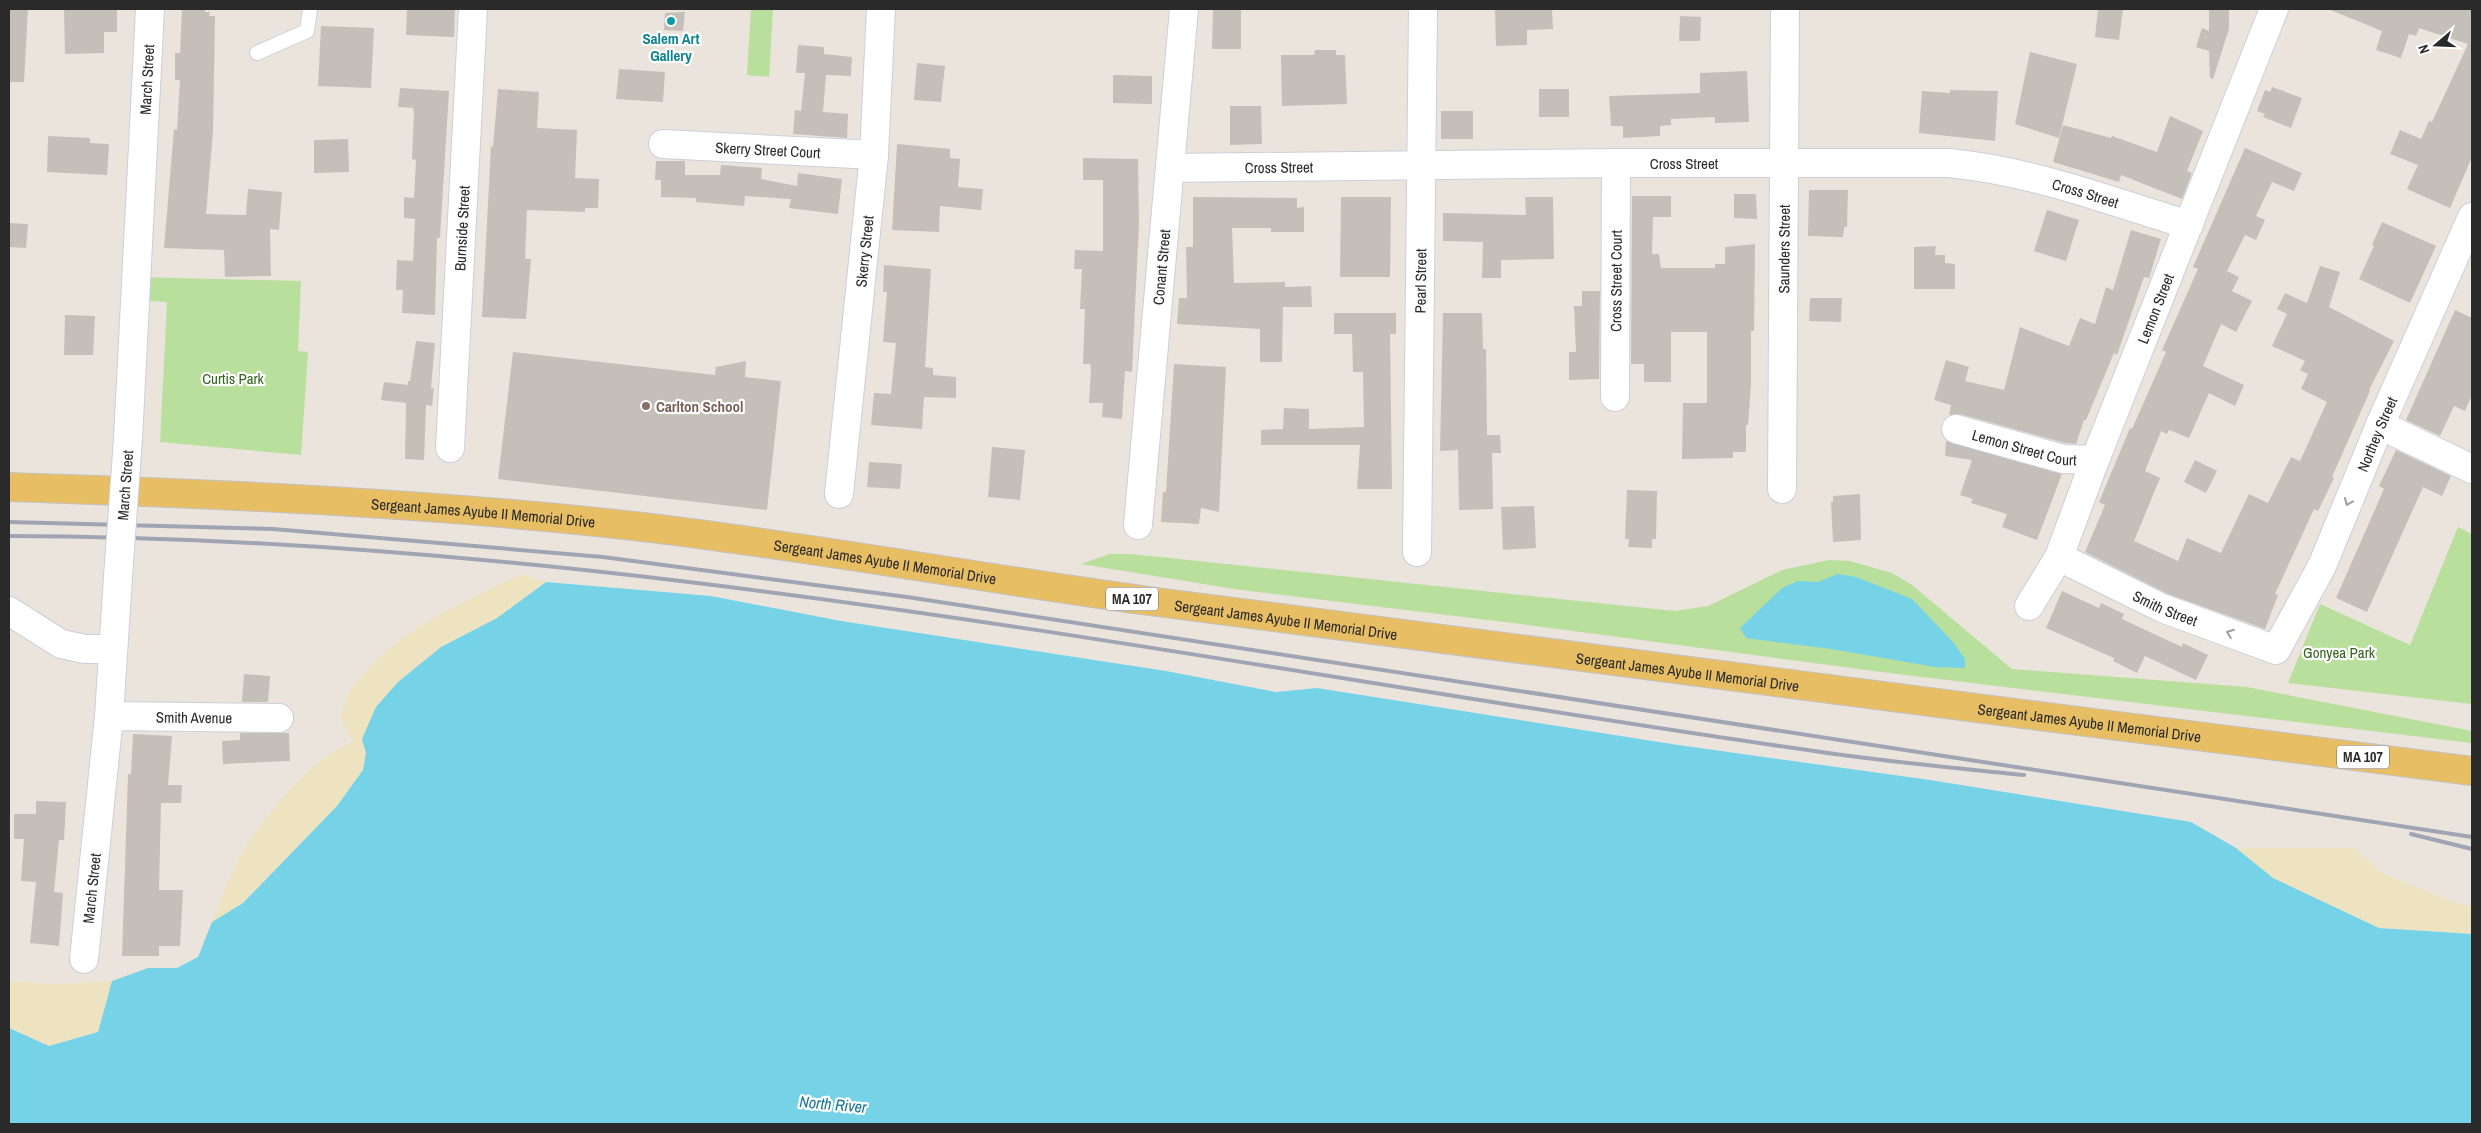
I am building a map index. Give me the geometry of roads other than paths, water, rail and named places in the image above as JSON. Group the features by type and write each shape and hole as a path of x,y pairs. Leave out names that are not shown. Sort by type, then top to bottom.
{"main road":[{"name":"Sergeant James Ayube II Memorial Drive","path":"9,488 314,499 505,513 640,527 748,540 1144,600 2472,771"}],"street":[{"name":"March Street","path":"84,958 109,716 128,439 150,9"},
{"name":"Burnside Street","path":"450,448 473,9"},
{"name":"Skerry Street","path":"839,494 874,154 881,9"},
{"name":"Conant Street","path":"1138,525 1184,9"},
{"name":"Pearl Street","path":"1417,552 1423,9"},
{"name":"Saunders Street","path":"1782,489 1785,9"},
{"name":"Lemon Street","path":"2029,606 2059,557 2095,460 2274,9"},
{"name":"Skerry Street Court","path":"663,144 874,154"},
{"name":"Cross Street","path":"1170,168 1616,163 1949,163 1985,167 2026,175 2189,225"},
{"name":"Cross Street Court","path":"1615,397 1616,163"},
{"name":"Northey Street","path":"2276,650 2322,566 2380,425 2472,217"},
{"path":"2380,425 2472,469"},
{"name":"Lemon Street Court","path":"1956,429 2063,459 2095,460"},
{"name":"Smith Street","path":"2059,557 2162,608 2276,650"},
{"path":"9,611 61,644 85,649 113,649"},
{"name":"Smith Avenue","path":"109,716 279,718"}],"lane":[{"path":"258,53 307,30 310,9"}],"water":[{"path":"1838,574 1856,577 1912,599 1954,643 1965,659 1965,668 1935,667 1831,649 1746,638 1740,628 1782,588 1798,581 1818,582"},
{"name":"North River","path":"546,582 711,596 841,621 1166,671 1276,692 1317,688 1678,745 1930,780 2191,822 2236,848 2273,878 2379,928 2472,934 2472,1124 9,1124 9,1028 49,1046 98,1032 112,981 148,968 177,968 198,957 212,922 243,903 337,806 363,770 366,753 362,739 376,707 398,682 441,647 497,618"}],"railway":[{"path":"9,522 273,529 603,557 907,597 2472,837"},
{"path":"9,536 237,542 465,558 692,582 1144,647 1821,752 2024,775"},
{"path":"2411,834 2472,849"}],"place":[{"name":"Salem Art Gallery","path":"671,21"},
{"name":"Carlton School","path":"646,406"}],"park label":[{"name":"Curtis Park","path":"233,378"},
{"name":"Gonyea Park","path":"2339,652"}]}
